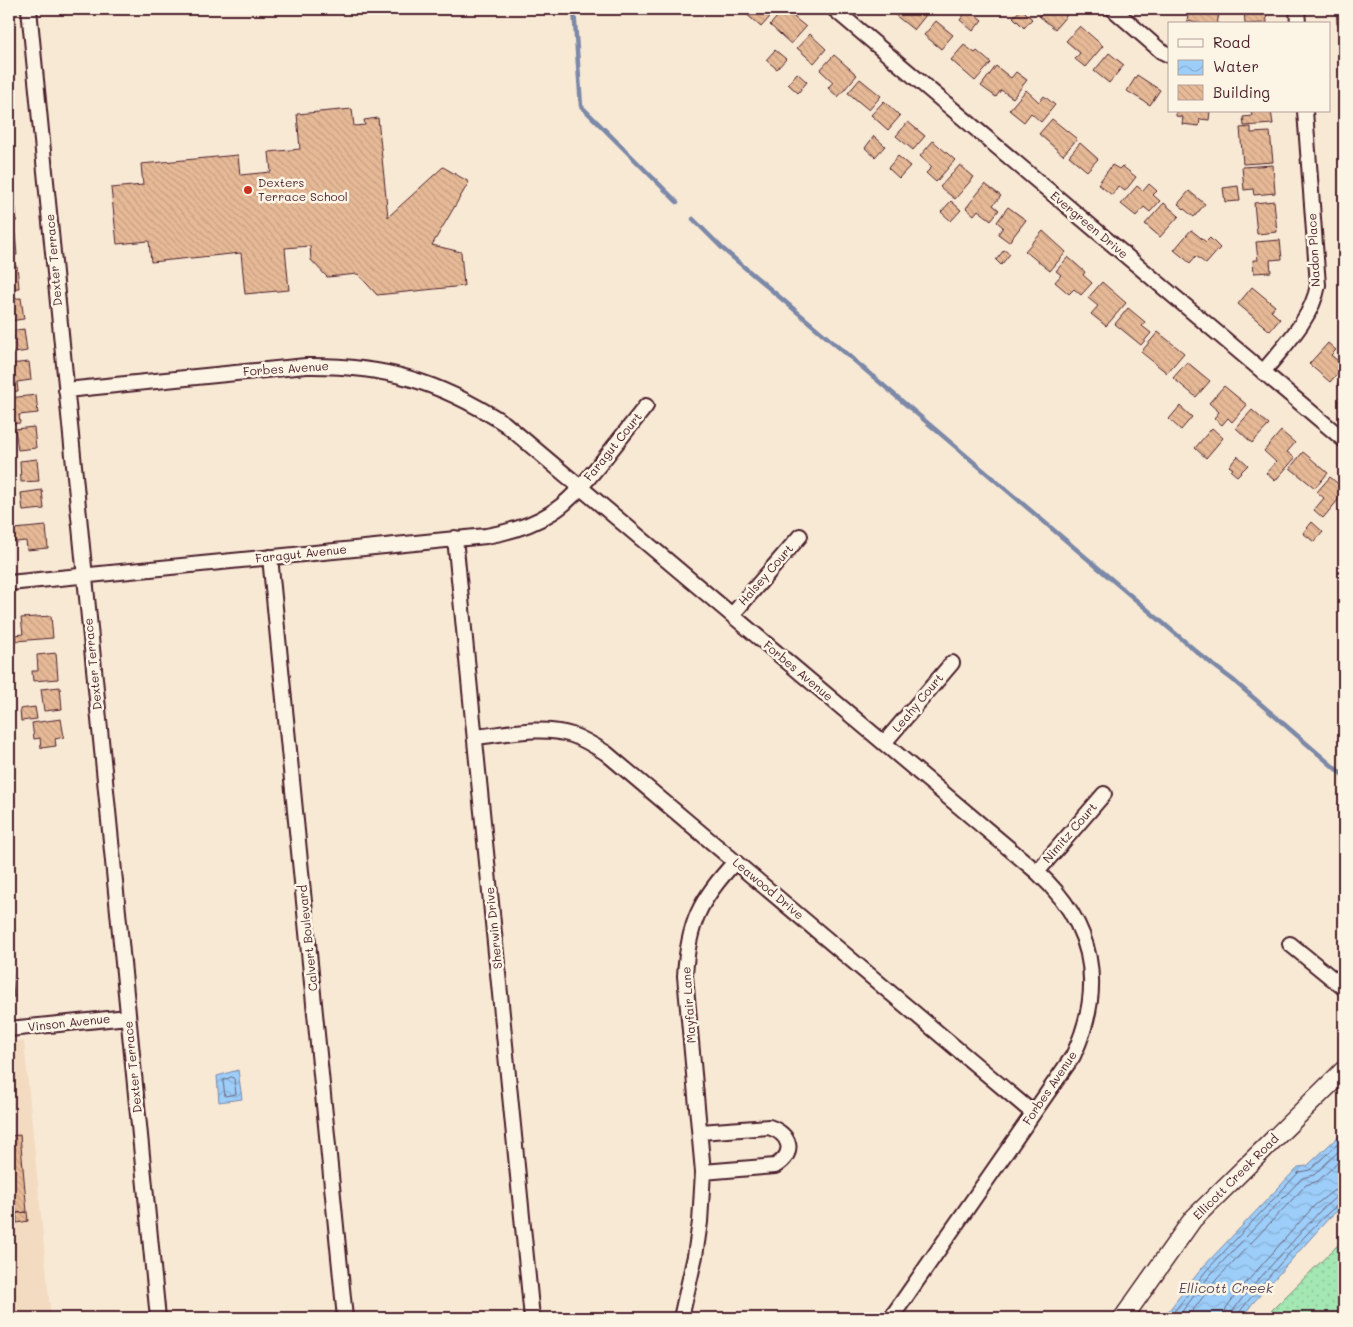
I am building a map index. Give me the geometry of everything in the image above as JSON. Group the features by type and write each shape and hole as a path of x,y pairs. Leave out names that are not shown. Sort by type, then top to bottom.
{"street":[{"name":"Dexter Terrace","path":"29,9 158,1318"},
{"name":"Evergreen Drive","path":"834,9 1344,440"},
{"path":"1113,9 1161,51 1168,54"},
{"path":"1297,9 1298,22"},
{"name":"Nadon Place","path":"1263,372 1308,314 1315,299 1318,285 1305,112"},
{"name":"Forbes Avenue","path":"66,390 306,366 334,366 362,368 400,375 430,384 474,404 504,423 1037,872 1063,898 1074,916 1084,939 1091,979 1091,999 1082,1038 1073,1056 891,1318"},
{"name":"Faragut Court","path":"580,488 646,406"},
{"name":"Faragut Avenue","path":"9,584 508,532 534,523 552,513 566,503 580,488"},
{"name":"Halsey Court","path":"732,615 800,536"},
{"name":"Sherwin Drive","path":"455,538 532,1318"},
{"name":"Calvert Boulevard","path":"270,557 345,1318"},
{"name":"Leahy Court","path":"884,743 952,663"},
{"name":"Leawood Drive","path":"475,737 532,730 554,731 571,734 589,742 606,753 1033,1113"},
{"name":"Nimitz Court","path":"1037,872 1104,794"},
{"name":"Mayfair Lane","path":"681,1318 695,1256 700,1222 703,1172 685,976 686,952 691,929 703,902 719,879 735,862"},
{"path":"1290,944 1344,988"},
{"name":"Vinson Avenue","path":"9,1029 128,1017"},
{"name":"Ellicott Creek Road","path":"1123,1318 1192,1219 1344,1070"},
{"path":"700,1132 769,1127 779,1130 786,1136 789,1144 782,1162 775,1166 703,1172"}],"shaded area":[{"path":"24,1041 51,1318 9,1318 9,1042"}],"green space":[{"path":"1344,1239 1344,1318 1266,1318 1273,1309"}],"water":[{"path":"238,1070 242,1099 219,1102 217,1076"},
{"name":"Ellicott Creek","path":"1344,1131 1344,1205 1328,1219 1252,1304 1242,1318 1163,1318 1202,1268 1298,1167 1307,1166"}],"building":[{"path":"747,9 777,9 761,27 744,12"},
{"path":"784,9 806,27 791,44 770,25"},
{"path":"892,9 919,9 926,15 914,30 890,11"},
{"path":"969,9 982,20 973,31 960,20"},
{"path":"1022,9 1032,19 1024,28 1013,17"},
{"path":"1045,9 1059,9 1067,15 1055,29 1039,16"},
{"path":"1189,9 1220,9 1217,22 1187,21"},
{"path":"1244,9 1270,9 1270,11 1266,11 1267,22 1245,22"},
{"path":"1336,9 1344,9 1344,23 1337,24"},
{"path":"936,21 953,35 941,49 924,35"},
{"path":"1080,26 1103,46 1085,67 1075,59 1080,53 1066,41"},
{"path":"810,34 826,49 814,63 797,48"},
{"path":"1344,42 1344,74 1340,75 1338,43"},
{"path":"964,45 975,53 977,51 991,63 975,81 951,60"},
{"path":"775,50 786,59 777,69 766,60"},
{"path":"1109,53 1124,65 1109,83 1094,71"},
{"path":"834,55 857,75 838,97 828,88 833,82 820,70"},
{"path":"996,66 1011,78 1016,72 1027,80 1013,98 1001,90 996,97 981,86"},
{"path":"797,73 807,82 798,93 788,84"},
{"path":"1137,75 1160,90 1150,105 1127,91"},
{"path":"860,79 881,96 869,110 848,93"},
{"path":"1026,90 1039,102 1044,96 1055,105 1041,122 1031,113 1024,122 1009,110"},
{"path":"884,101 900,116 888,130 871,115"},
{"path":"352,109 354,126 365,125 364,120 378,118 388,217 443,167 469,182 432,245 461,252 464,286 377,295 358,274 327,277 311,260 310,246 285,248 289,290 245,294 241,253 151,262 149,241 117,244 111,188 143,185 141,164 238,155 240,175 271,172 269,152 300,149 297,114"},
{"path":"1176,112 1210,112 1209,120 1200,119 1199,126 1182,124 1183,117 1176,116"},
{"path":"1251,112 1271,112 1273,124 1244,126 1243,117 1252,116"},
{"path":"1052,119 1077,139 1063,155 1039,134"},
{"path":"908,122 925,136 913,150 896,136"},
{"path":"1251,127 1251,133 1270,132 1273,162 1243,164 1240,128"},
{"path":"874,136 885,146 875,157 865,148"},
{"path":"933,141 955,160 936,182 926,173 932,167 920,156"},
{"path":"1080,143 1098,159 1087,171 1069,156"},
{"path":"898,156 910,166 899,178 888,168"},
{"path":"960,165 974,177 955,199 940,187"},
{"path":"1112,165 1119,169 1122,166 1136,177 1125,191 1118,186 1112,195 1098,184"},
{"path":"1273,165 1275,193 1254,195 1253,189 1244,190 1242,167"},
{"path":"985,184 1001,196 993,205 999,210 991,220 978,210 974,215 966,208"},
{"path":"1149,184 1157,191 1153,195 1160,201 1150,212 1144,207 1136,216 1121,204 1137,186 1143,191"},
{"path":"1238,186 1240,201 1225,202 1223,188"},
{"path":"1189,191 1205,204 1194,217 1178,204"},
{"path":"9,201 15,201 17,221 9,221"},
{"path":"951,201 961,210 951,221 941,212"},
{"path":"1274,201 1277,232 1257,234 1254,203"},
{"path":"1164,203 1179,216 1160,237 1145,224"},
{"path":"1008,207 1026,220 1009,242 998,234 1003,227 997,222"},
{"path":"1191,230 1206,242 1210,238 1220,248 1206,264 1196,256 1190,263 1174,250"},
{"path":"1043,231 1066,252 1050,271 1025,251"},
{"path":"9,234 15,234 17,255 9,255"},
{"path":"1280,240 1282,259 1270,260 1271,272 1254,273 1253,260 1258,260 1256,242"},
{"path":"1004,250 1010,254 1001,265 996,260"},
{"path":"1068,257 1085,272 1083,275 1092,283 1081,295 1074,289 1069,294 1055,282 1061,275 1056,271"},
{"path":"17,266 19,288 9,289 9,267"},
{"path":"1102,282 1126,303 1106,326 1091,314 1098,306 1088,298"},
{"path":"1252,287 1275,306 1271,311 1280,319 1270,331 1238,304"},
{"path":"21,298 24,319 9,321 9,299"},
{"path":"1128,308 1145,322 1142,326 1151,333 1141,345 1115,324"},
{"path":"24,329 27,351 9,354 9,331"},
{"path":"1158,332 1184,353 1167,373 1141,352"},
{"path":"1328,343 1336,350 1331,355 1344,366 1330,382 1309,364"},
{"path":"29,362 31,380 17,382 18,391 9,392 9,364"},
{"path":"1187,362 1210,381 1196,397 1173,378"},
{"path":"1344,376 1344,390 1337,384"},
{"path":"1224,386 1247,405 1232,422 1228,418 1222,425 1214,418 1219,412 1209,403"},
{"path":"36,395 38,413 19,415 20,423 10,424 9,398"},
{"path":"1180,406 1192,417 1181,430 1169,419"},
{"path":"1252,410 1269,425 1252,443 1236,428"},
{"path":"34,427 36,448 18,450 15,429"},
{"path":"1212,428 1223,438 1206,458 1195,448"},
{"path":"1281,431 1295,443 1287,452 1295,458 1275,481 1266,473 1276,462 1264,451"},
{"path":"1303,452 1328,473 1315,488 1290,468"},
{"path":"1238,456 1248,465 1237,476 1231,471 1233,469 1229,466"},
{"path":"37,459 39,481 21,482 20,461"},
{"path":"1330,477 1344,489 1344,493 1323,518 1314,510 1324,498 1317,492"},
{"path":"42,490 44,509 23,511 21,493"},
{"path":"9,509 14,509 15,523 9,523"},
{"path":"1312,522 1323,532 1314,542 1303,533"},
{"path":"46,526 48,548 27,550 26,541 15,542 14,529"},
{"path":"51,616 53,638 16,641 15,635 23,634 21,618"},
{"path":"56,653 58,679 33,681 32,671 38,671 37,655"},
{"path":"60,687 62,709 44,711 41,689"},
{"path":"35,707 37,719 21,721 20,709"},
{"path":"61,719 64,737 55,739 56,746 41,748 40,738 34,739 32,723"},
{"path":"9,946 14,997 9,998"},
{"path":"20,1135 27,1212 9,1214 9,1136"},
{"path":"27,1212 28,1221 17,1223 16,1213"},
{"path":"9,1301 13,1301 15,1318 9,1318"}],"waterway":[{"path":"574,9 581,106 677,202"},
{"path":"693,219 723,249 1344,776"}],"place":[{"name":"Dexters Terrace School","path":"248,190"}]}
